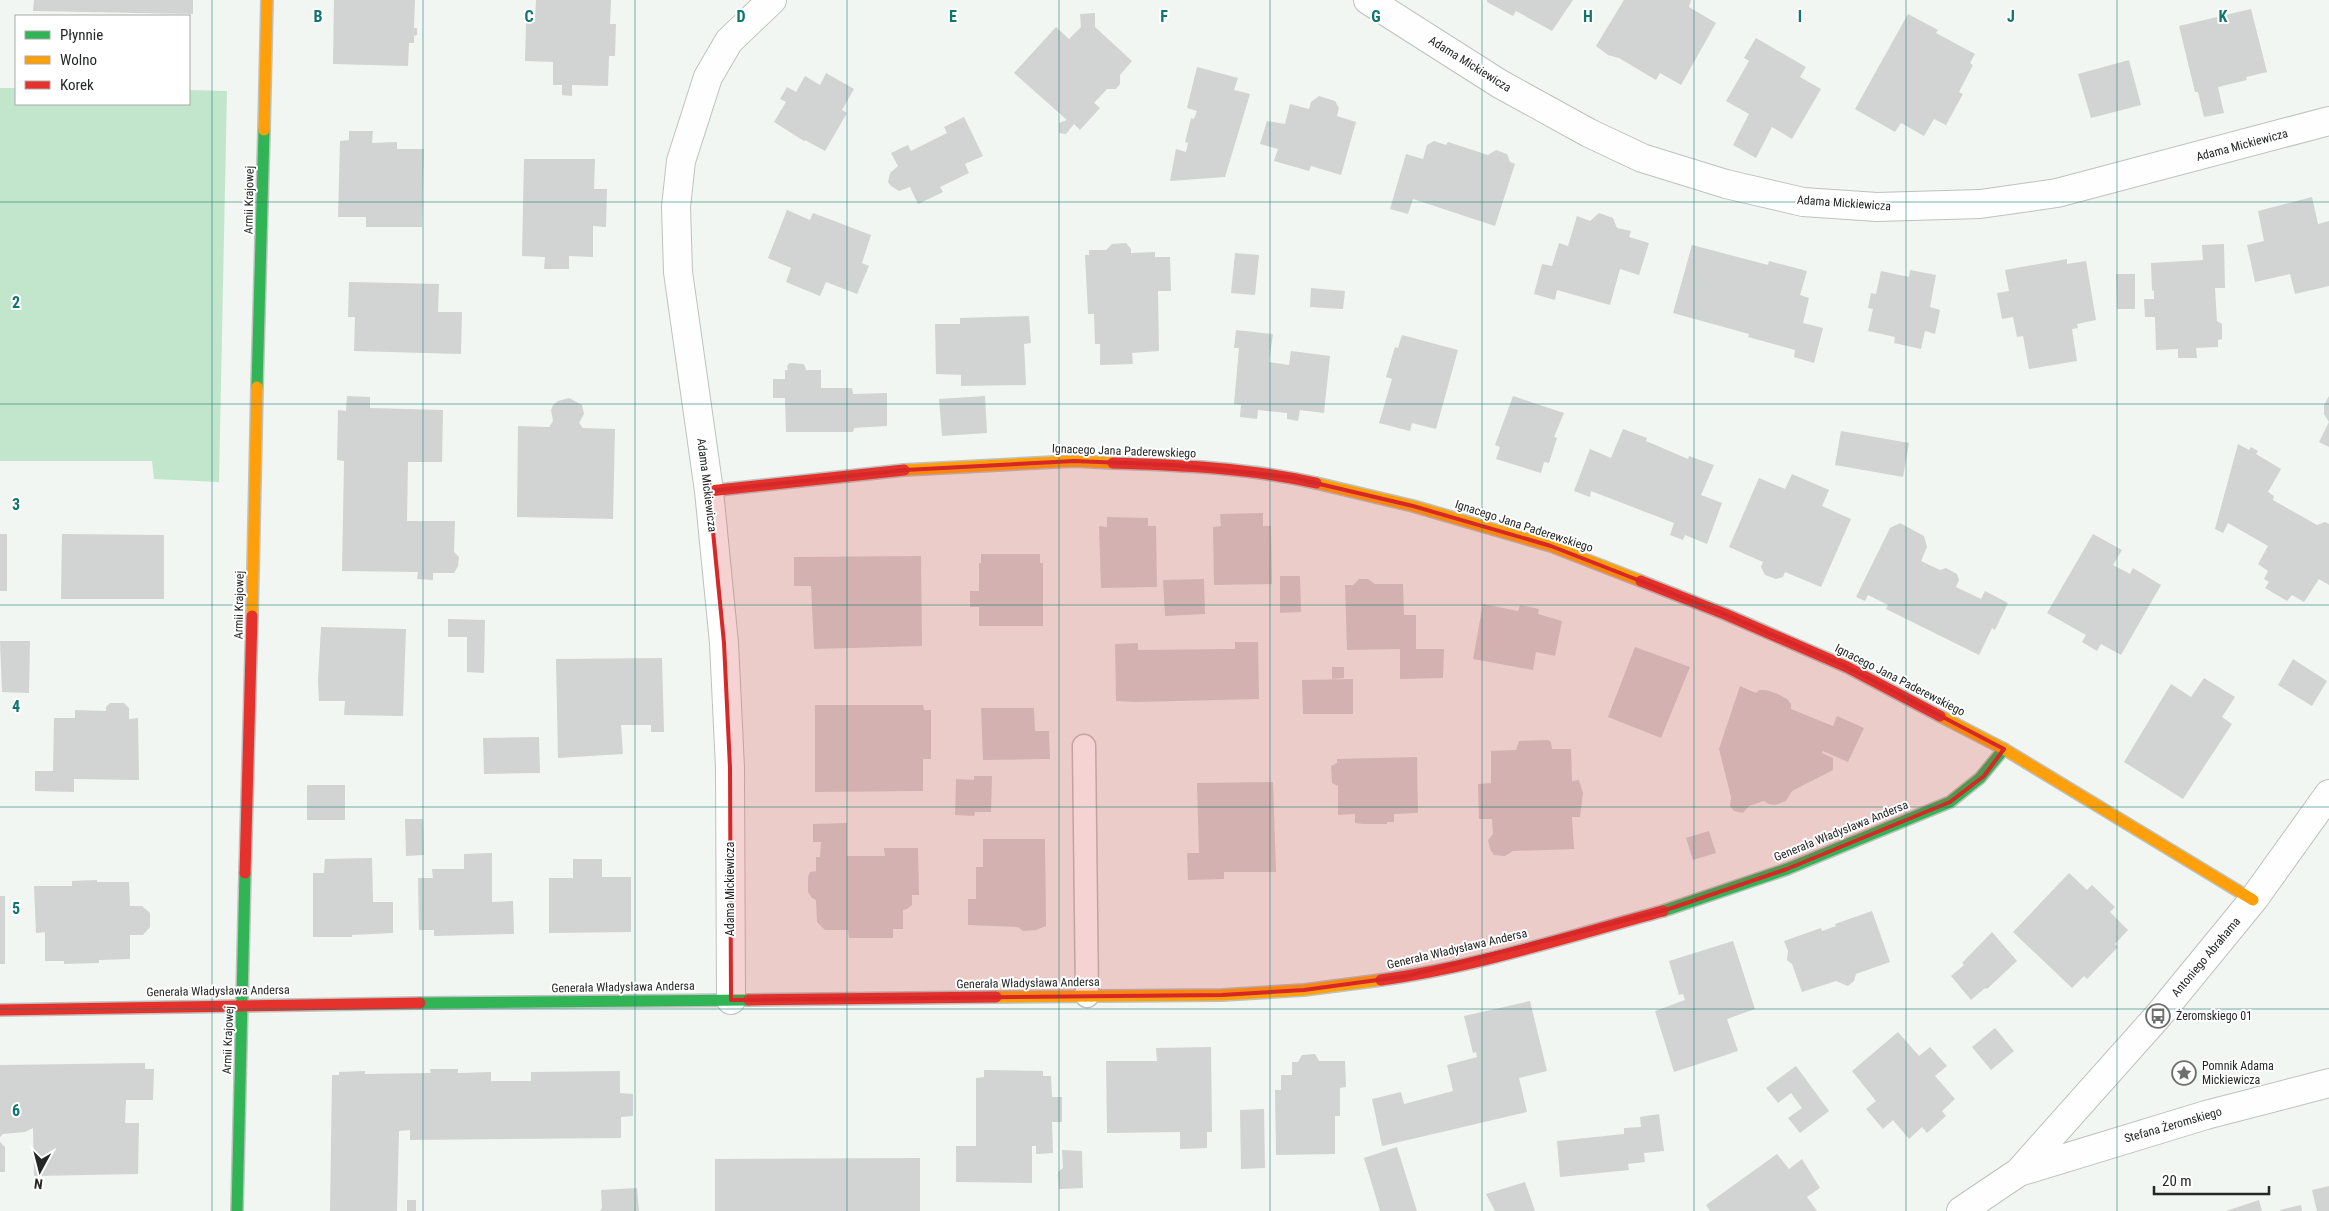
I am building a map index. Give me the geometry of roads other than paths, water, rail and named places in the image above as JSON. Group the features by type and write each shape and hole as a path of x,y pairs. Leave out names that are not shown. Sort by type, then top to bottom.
{"street":[{"name":"Armii Krajowej","path":"237,1211 267,0"},
{"name":"Adama Mickiewicza","path":"731,1000 730,768 724,643 709,491 678,272 676,207 681,160 708,77 729,41 772,0"},
{"name":"Adama Mickiewicza","path":"1368,0 1500,84 1589,133 1642,158 1726,184 1804,202 1877,207 1971,204 2057,193 2329,121"},
{"name":"Ignacego Jana Paderewskiego","path":"709,491 905,470 1074,461 1175,465 1290,477 1413,506 1551,546 1725,614 1838,663 2004,749 2253,900"},
{"name":"Generała Władysława Andersa","path":"0,1010 243,1005 1222,995 1304,990 1407,976 1529,947 1678,906 1787,869 1950,802 1970,789 1984,776 2004,749"},
{"name":"Antoniego Abrahama","path":"1961,1211 2019,1172 2158,1016 2253,900 2329,794"},
{"name":"Stefana Żeromskiego","path":"2019,1172 2206,1115 2329,1083"}],"lane":[{"path":"1084,746 1087,996"}],"place":[{"name":"Żeromskiego 01","path":"2158,1016"},
{"name":"Pomnik Adama Mickiewicza","path":"2184,1073"}]}
